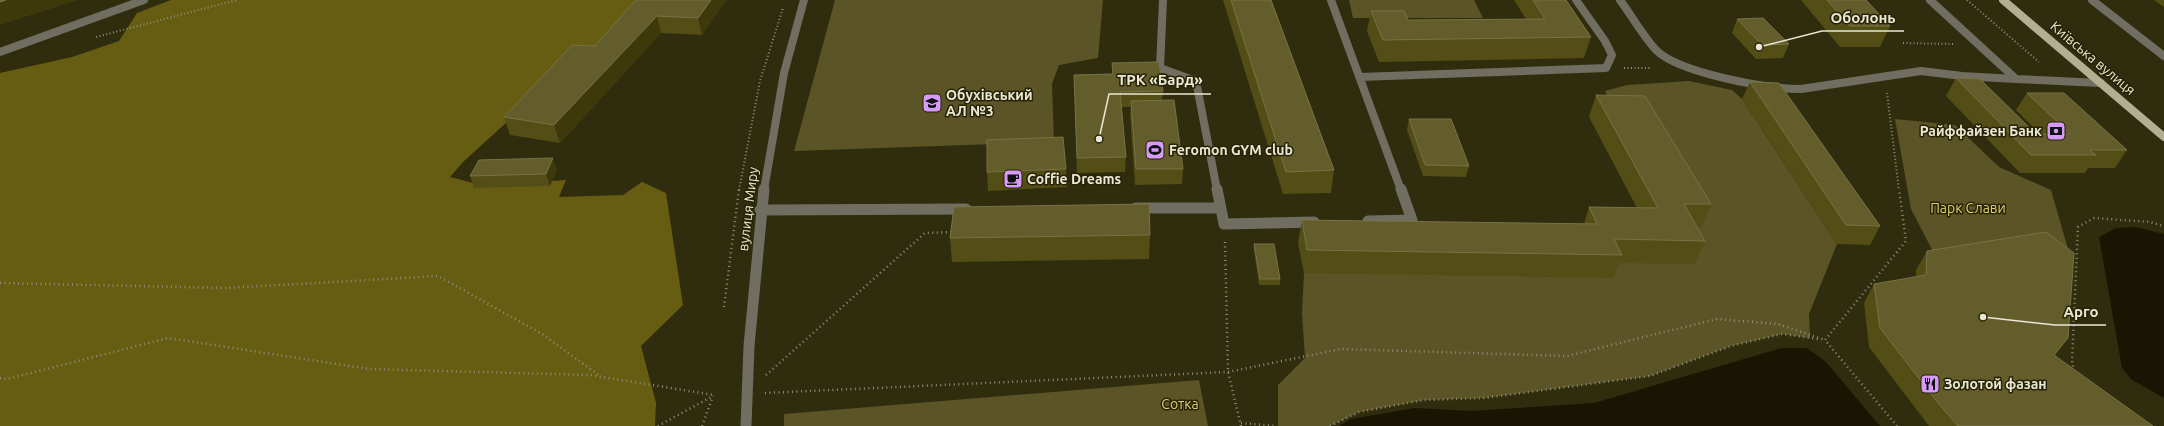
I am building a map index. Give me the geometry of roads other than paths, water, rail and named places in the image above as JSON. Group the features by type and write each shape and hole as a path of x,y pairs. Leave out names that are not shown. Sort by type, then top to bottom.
{"main road":[{"name":"Київська вулиця","path":"2003,0 2164,137"}],"street":[{"path":"0,52 144,0"},
{"name":"вулиця Миру","path":"746,426 745,394 760,210 779,100 804,0"},
{"path":"1163,0 1160,68 1196,81 1224,224 1326,222"},
{"path":"1331,0 1412,220 1357,222"},
{"path":"1360,77 1606,68 1612,55 1605,41 1576,0"},
{"path":"1620,0 1657,51 1670,60 1695,69 1785,89 1801,89 1885,75 1920,71 1962,76 2101,83"},
{"path":"1930,0 2016,79"},
{"path":"2092,0 2164,55"},
{"path":"1125,208 1220,208"},
{"path":"760,210 974,209"}],"place":[{"name":"Оболонь","path":"1759,47"},
{"name":"Обухівський АЛ №3","path":"932,103"},
{"name":"Райффайзен Банк","path":"2056,131"},
{"name":"ТРК «Бард»","path":"1099,139"},
{"name":"Feromon GYM club","path":"1155,150"},
{"name":"Coffie Dreams","path":"1013,179"},
{"name":"Арго","path":"1983,317"},
{"name":"Золотой фазан","path":"1930,384"}],"park label":[{"name":"Парк Слави","path":"1968,208"},
{"name":"Сотка","path":"1180,404"}]}
